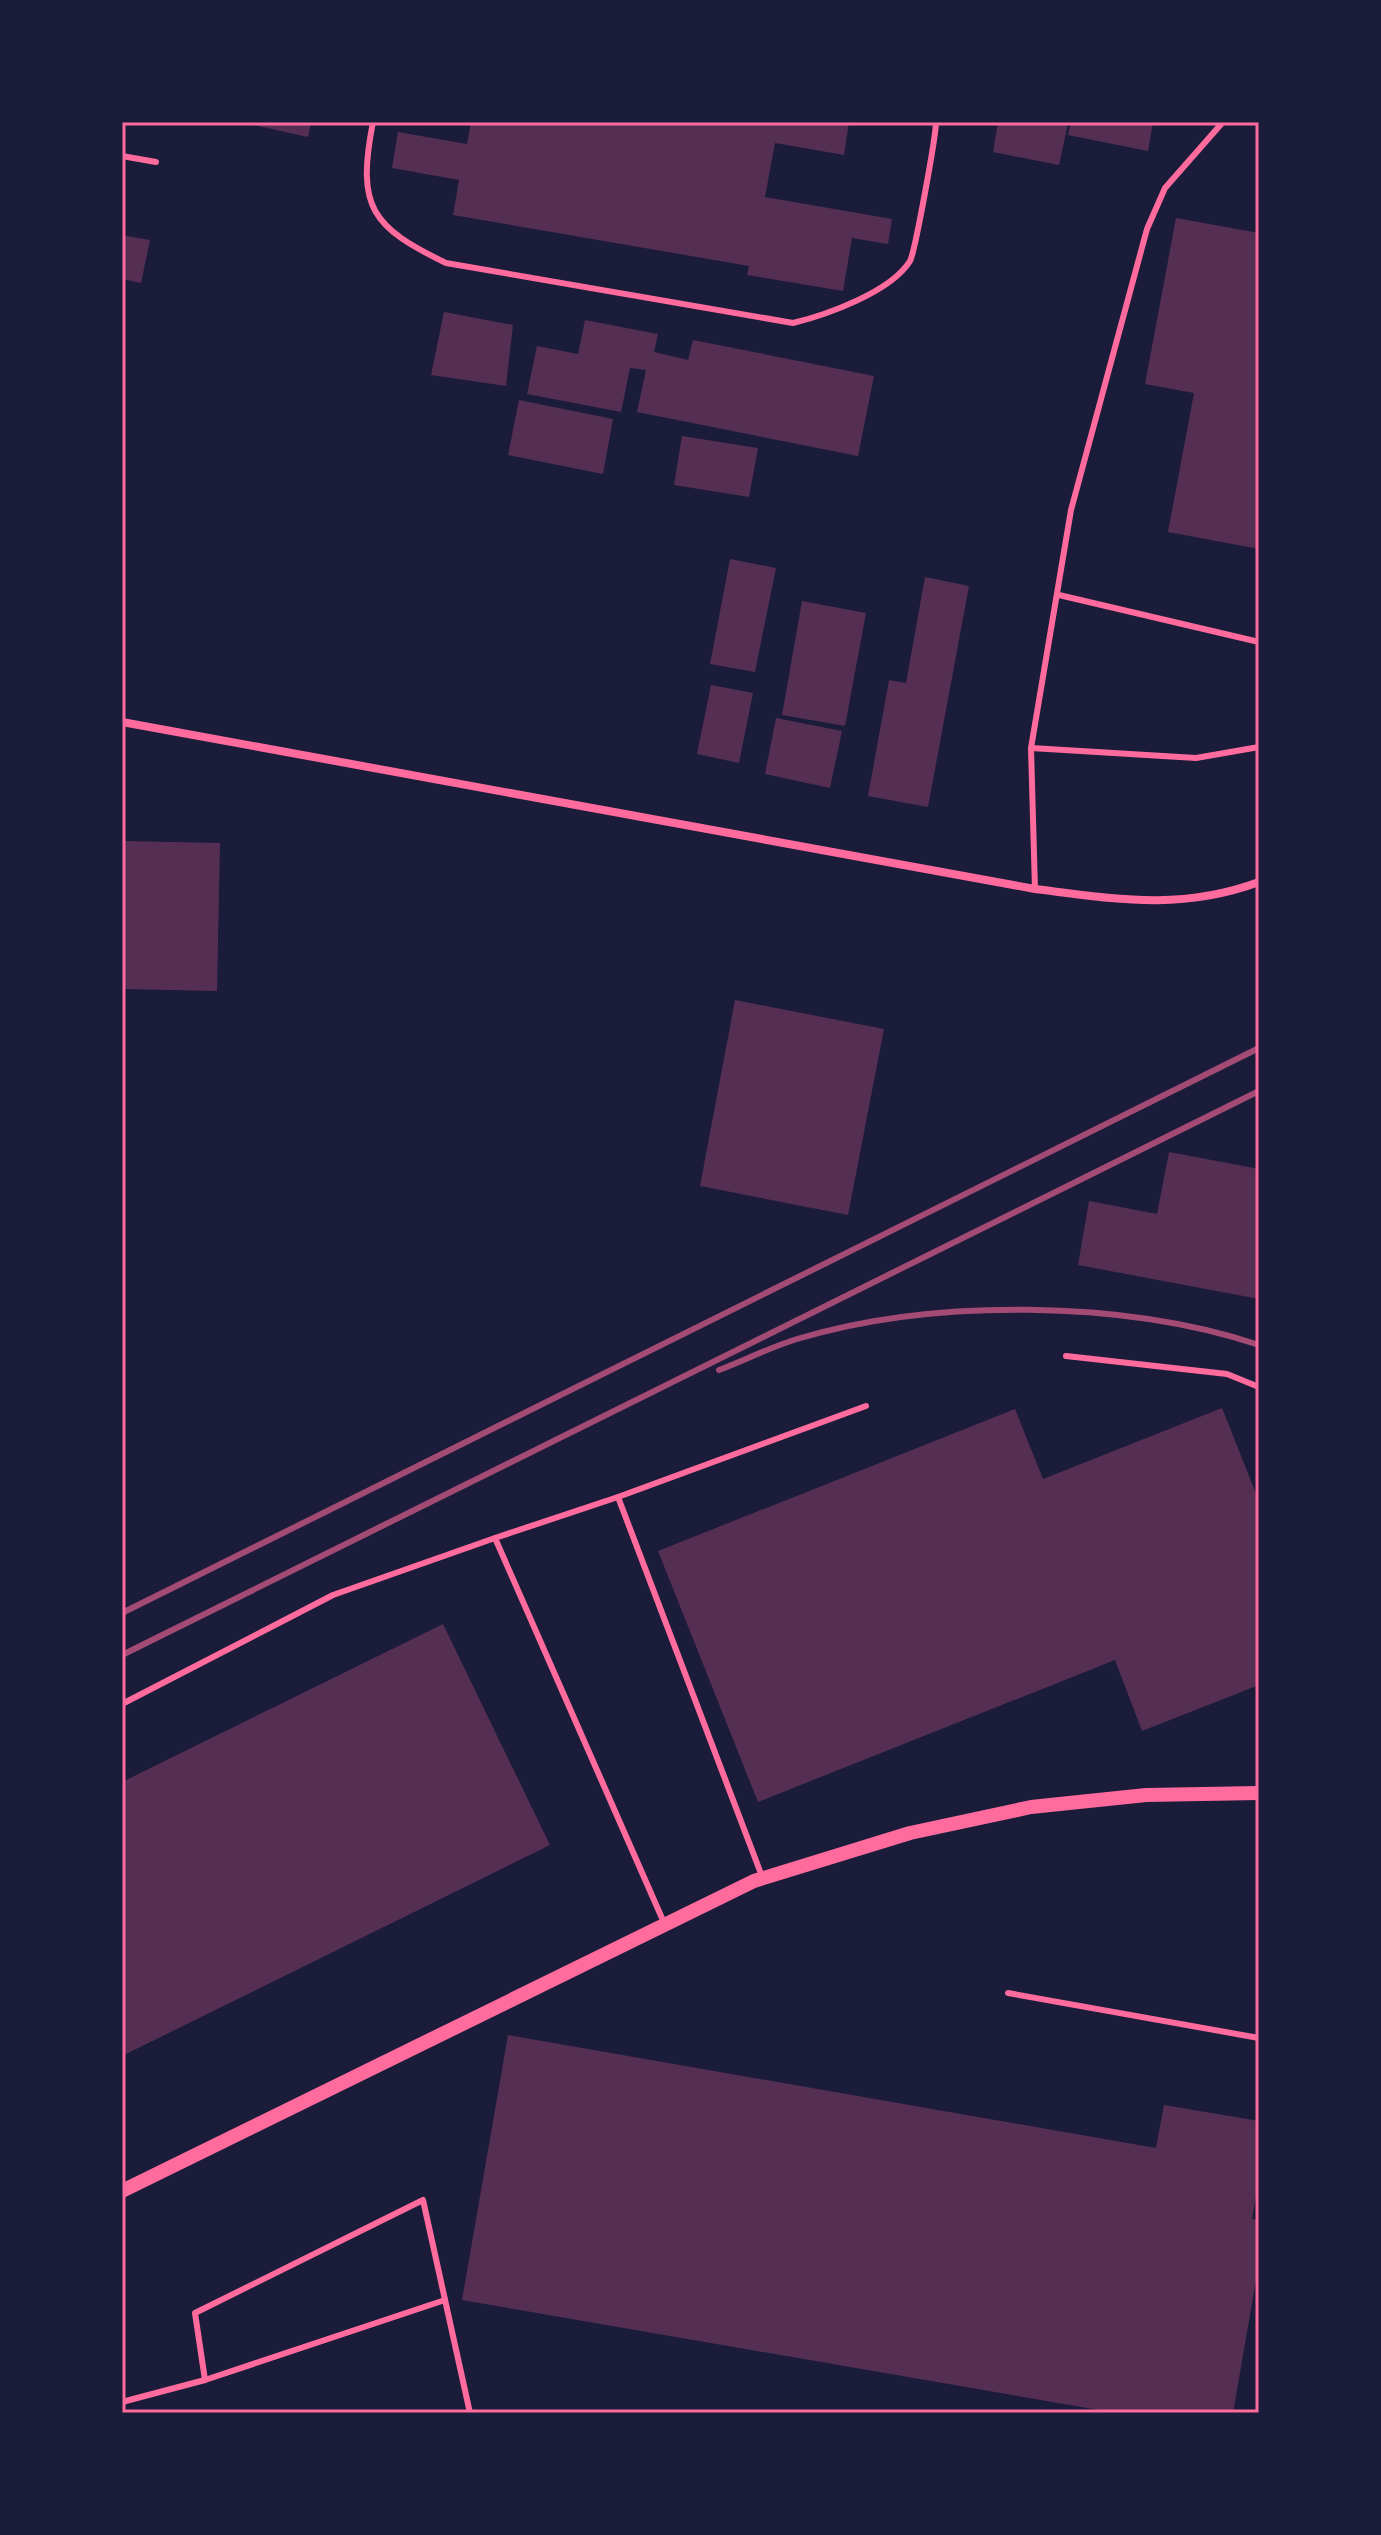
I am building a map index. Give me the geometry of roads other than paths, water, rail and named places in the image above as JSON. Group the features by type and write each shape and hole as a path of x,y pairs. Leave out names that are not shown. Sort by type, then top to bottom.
{"street":[{"path":"122,722 1035,889 1141,902 1188,901 1259,882"},
{"path":"122,2191 763,1879 910,1833 1031,1807 1146,1795 1259,1793"}],"lane":[{"path":"373,122 367,184 376,216 398,240 434,258 446,263 793,323 833,313 880,287 911,261 936,122"},
{"path":"1035,889 1031,748 1071,510 1147,229 1165,188 1223,122"},
{"path":"122,156 156,162"},
{"path":"1059,595 1259,642"},
{"path":"1031,748 1196,758 1259,747"},
{"path":"1066,1356 1227,1374 1259,1387"},
{"path":"122,1704 333,1595 414,1564 618,1497 866,1406"},
{"path":"618,1497 763,1879"},
{"path":"495,1538 665,1925"},
{"path":"1008,1993 1259,2038"},
{"path":"205,2380 195,2313 423,2200 470,2413"},
{"path":"122,2402 205,2380 445,2300"}],"railway":[{"path":"122,1613 1259,1048"},
{"path":"122,1655 1259,1091"},
{"path":"719,1370 787,1342 850,1326 908,1316 968,1311 1029,1310 1149,1319 1206,1330 1259,1345"}]}
